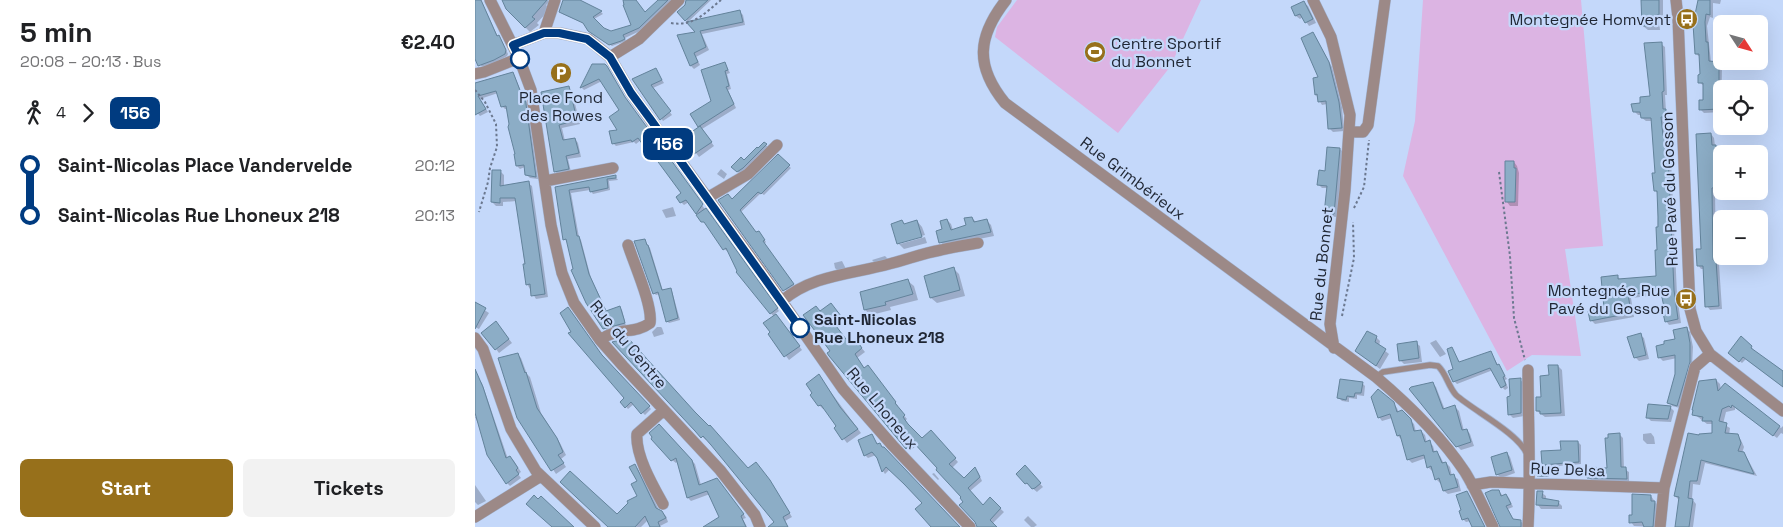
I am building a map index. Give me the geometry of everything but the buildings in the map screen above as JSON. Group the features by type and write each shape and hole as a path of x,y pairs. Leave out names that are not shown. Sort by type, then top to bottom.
{"street":[{"name":"Rue du Centre","path":"490,0 519,58 531,90 551,225 562,274 574,303 600,340 720,470 755,515 760,527"},
{"path":"544,33 555,0"},
{"path":"513,45 544,33 559,33 587,39 610,57 639,39 679,0"},
{"name":"Rue Grimbérieux","path":"1006,0 994,15 985,33 983,53 987,75 995,91 1005,103 1334,348"},
{"name":"Rue du Bonnet","path":"1313,0 1331,37 1350,115 1345,190 1330,324 1334,348"},
{"path":"1349,132 1363,132 1369,120 1385,0"},
{"name":"Rue Pavé du Gosson","path":"1675,0 1679,18 1689,299 1696,331 1710,354"},
{"name":"Rue Pavé du Gosson","path":"1679,18 1684,0"},
{"name":"Rue Lhoneux","path":"610,57 631,93 782,301 843,389 893,446 970,527"},
{"path":"475,74 519,58"},
{"path":"707,198 748,174 777,145"},
{"path":"545,181 613,168"},
{"path":"782,301 789,294 834,275 887,265 940,250 978,243"},
{"path":"600,340 616,331 643,328 650,323 649,304 628,245"},
{"path":"475,338 483,348 511,429 536,471 595,527"},
{"path":"1334,348 1376,377 1419,416 1465,472 1493,527"},
{"path":"1660,527 1664,488 1695,367 1710,354 1783,411"},
{"path":"1528,370 1528,527"},
{"name":"Rue du Centre","path":"663,504 652,485 636,443 637,434 664,410"},
{"path":"475,517 541,476"},
{"name":"Rue Delsa","path":"1472,485 1491,482 1664,488"}],"lane":[{"path":"1376,377 1383,372 1430,365 1438,366 1457,395 1487,416 1522,446 1527,453 1529,461"}],"path":[{"path":"660,18 671,22 687,24 707,12 721,0"},
{"path":"475,90 485,102 496,124 497,147 479,212"},
{"path":"1352,213 1364,187 1370,134 1366,129"},
{"path":"1499,172 1511,256 1514,318 1521,350 1528,370"},
{"path":"1341,320 1354,258 1352,217"}],"shaded area":[{"name":"Centre Sportif du Bonnet","path":"1017,0 1201,0 1170,67 1118,133 995,37 997,27"},
{"path":"1423,0 1581,0 1603,246 1565,249 1581,356 1532,355 1507,371 1403,176 1415,121"}],"bus line":[{"name":"156","path":"520,59 513,45 544,33 559,33 587,39 610,57 631,93 800,328"}],"place":[{"name":"Montegnée Homvent","path":"1687,19"},
{"name":"Centre Sportif du Bonnet","path":"1095,52"},
{"name":"Place Fond des Rowes","path":"561,73"},
{"name":"Montegnée Rue Pavé du Gosson","path":"1686,299"},
{"name":"Saint-Nicolas Rue Lhoneux 218","path":"800,328"}]}
